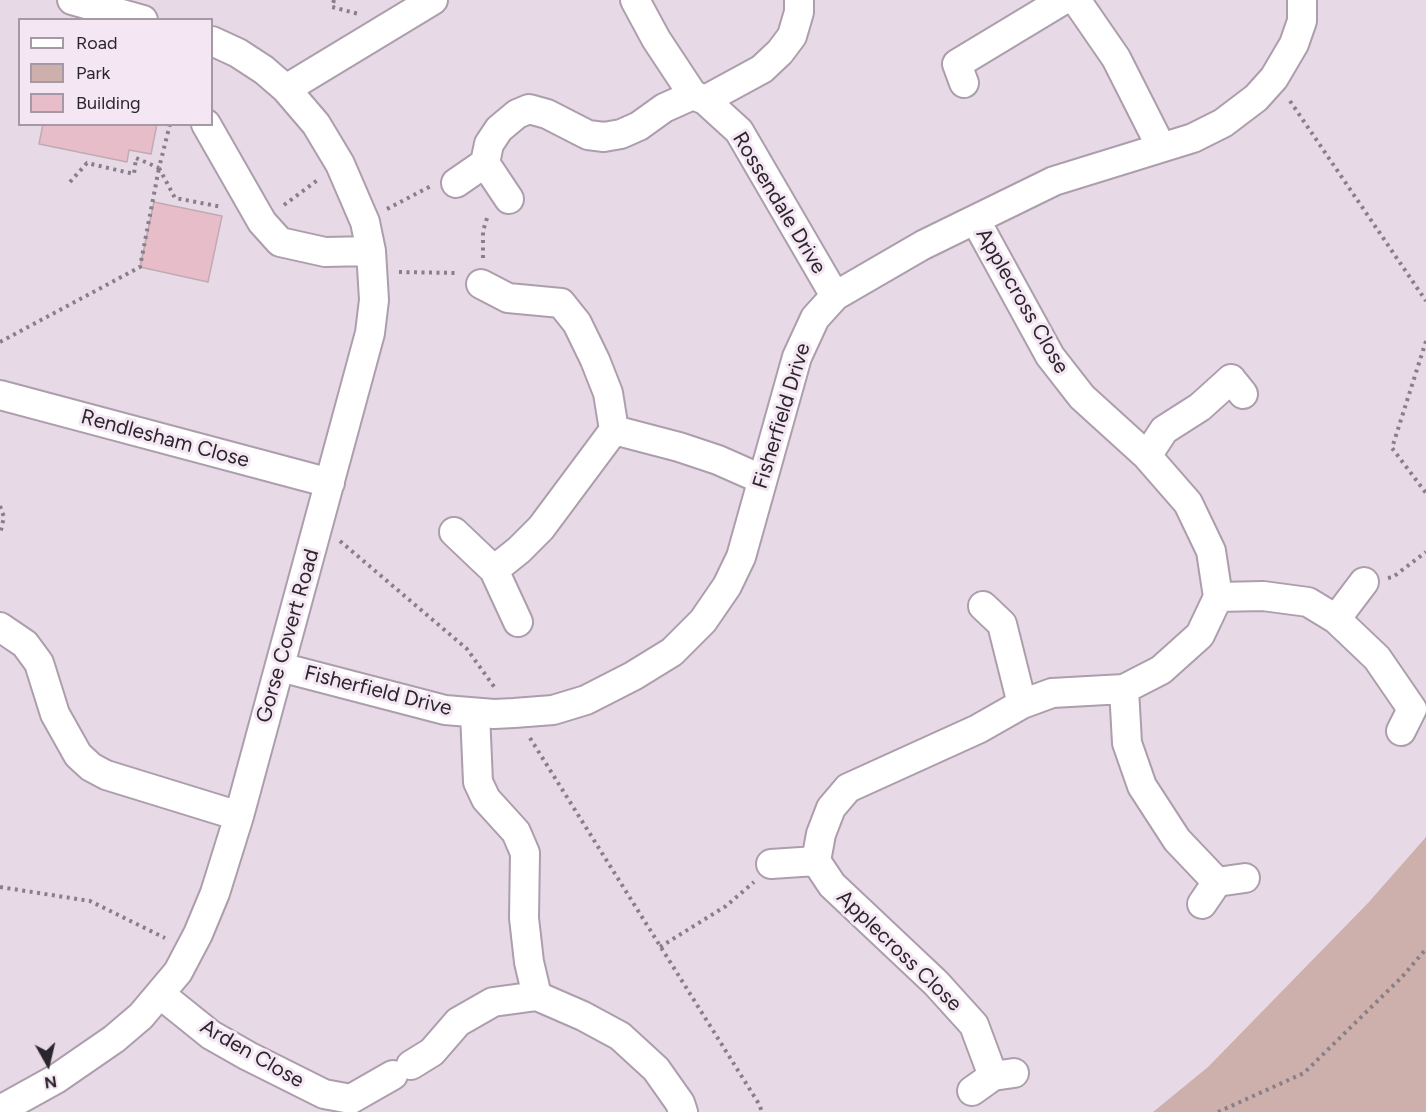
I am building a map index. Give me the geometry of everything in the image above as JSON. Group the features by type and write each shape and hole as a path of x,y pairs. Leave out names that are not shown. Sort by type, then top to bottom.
{"street":[{"path":"72,0 136,18"},
{"path":"286,89 433,0"},
{"name":"Rossendale Drive","path":"635,0 656,39 699,98 739,131 835,296"},
{"path":"456,183 485,164 489,144 499,129 517,114 529,108 547,114 588,135 621,134 639,126 664,108 699,98 762,69 780,52 792,36 799,12 799,0"},
{"path":"964,83 957,64 1063,0"},
{"path":"1076,0 1116,58 1161,147"},
{"name":"Fisherfield Drive","path":"280,667 445,710 514,713 553,710 586,700 633,676 672,652 703,621 727,586 741,557 796,357 815,318 835,296 923,245 976,221 1010,201 1054,182 1193,138 1222,123 1256,98 1274,78 1294,44 1302,21 1302,0"},
{"name":"Gorse Covert Road","path":"0,1110 56,1079 114,1039 141,1016 160,994 178,972 190,950 215,893 239,816 370,333 374,300 373,261 365,222 340,164 316,124 286,89 264,70 213,41"},
{"path":"207,126 262,222 280,242 373,261"},
{"path":"485,164 509,199"},
{"name":"Applecross Close","path":"976,221 1050,356 1082,397 1147,456 1188,503 1211,551 1218,597"},
{"path":"481,284 508,298 562,294 595,360 608,393 614,430 541,528 494,570"},
{"path":"1147,456 1164,430 1200,407 1231,379 1243,394"},
{"name":"Rendlesham Close","path":"0,395 330,483"},
{"path":"614,430 708,457 761,479"},
{"path":"454,532 494,570 518,622"},
{"path":"1336,619 1364,582"},
{"path":"771,864 816,861 821,834 831,808 848,788 978,729 1022,704 1052,693 1124,689 1161,670 1200,635 1218,597 1263,596 1308,602 1336,619 1377,658 1412,709 1401,731"},
{"path":"983,606 1002,624 1022,704"},
{"path":"0,627 25,644 39,663 55,714 78,755 91,767 106,775 239,816"},
{"path":"1124,689 1127,743 1142,786 1210,893 1245,878"},
{"path":"475,713 478,782 486,799 516,832 525,853 524,918 529,962 537,996 583,1016 620,1036 656,1069 680,1103 683,1112"},
{"name":"Applecross Close","path":"816,861 832,885 936,983 974,1025 993,1080"},
{"name":"Arden Close","path":"160,994 211,1035 324,1094 354,1106 402,1070 432,1052 458,1022 493,1002 537,996"}],"path":[{"path":"334,0 332,7 363,14"},
{"path":"1274,78 1426,301"},
{"path":"0,342 140,267 170,126"},
{"path":"70,182 87,163 134,174 136,158 159,168 175,198 222,207"},
{"path":"262,222 324,175"},
{"path":"365,222 443,179 456,183"},
{"path":"373,261 459,273 481,284 482,246 487,219 490,210 509,199"},
{"path":"1426,341 1392,448 1426,493"},
{"path":"0,506 4,517 0,534"},
{"path":"320,524 466,649 514,713 762,1112"},
{"path":"1364,582 1393,577 1426,552"},
{"path":"660,947 726,906 771,864"},
{"path":"0,887 90,901 190,950"},
{"path":"1218,1112 1304,1073 1402,977 1426,949"}],"green space":[{"path":"1426,837 1426,1112 1153,1112 1208,1067 1368,903"}],"building":[{"path":"43,126 157,126 151,154 129,150 127,162 39,144"},
{"path":"154,202 222,216 208,282 140,267"}]}
